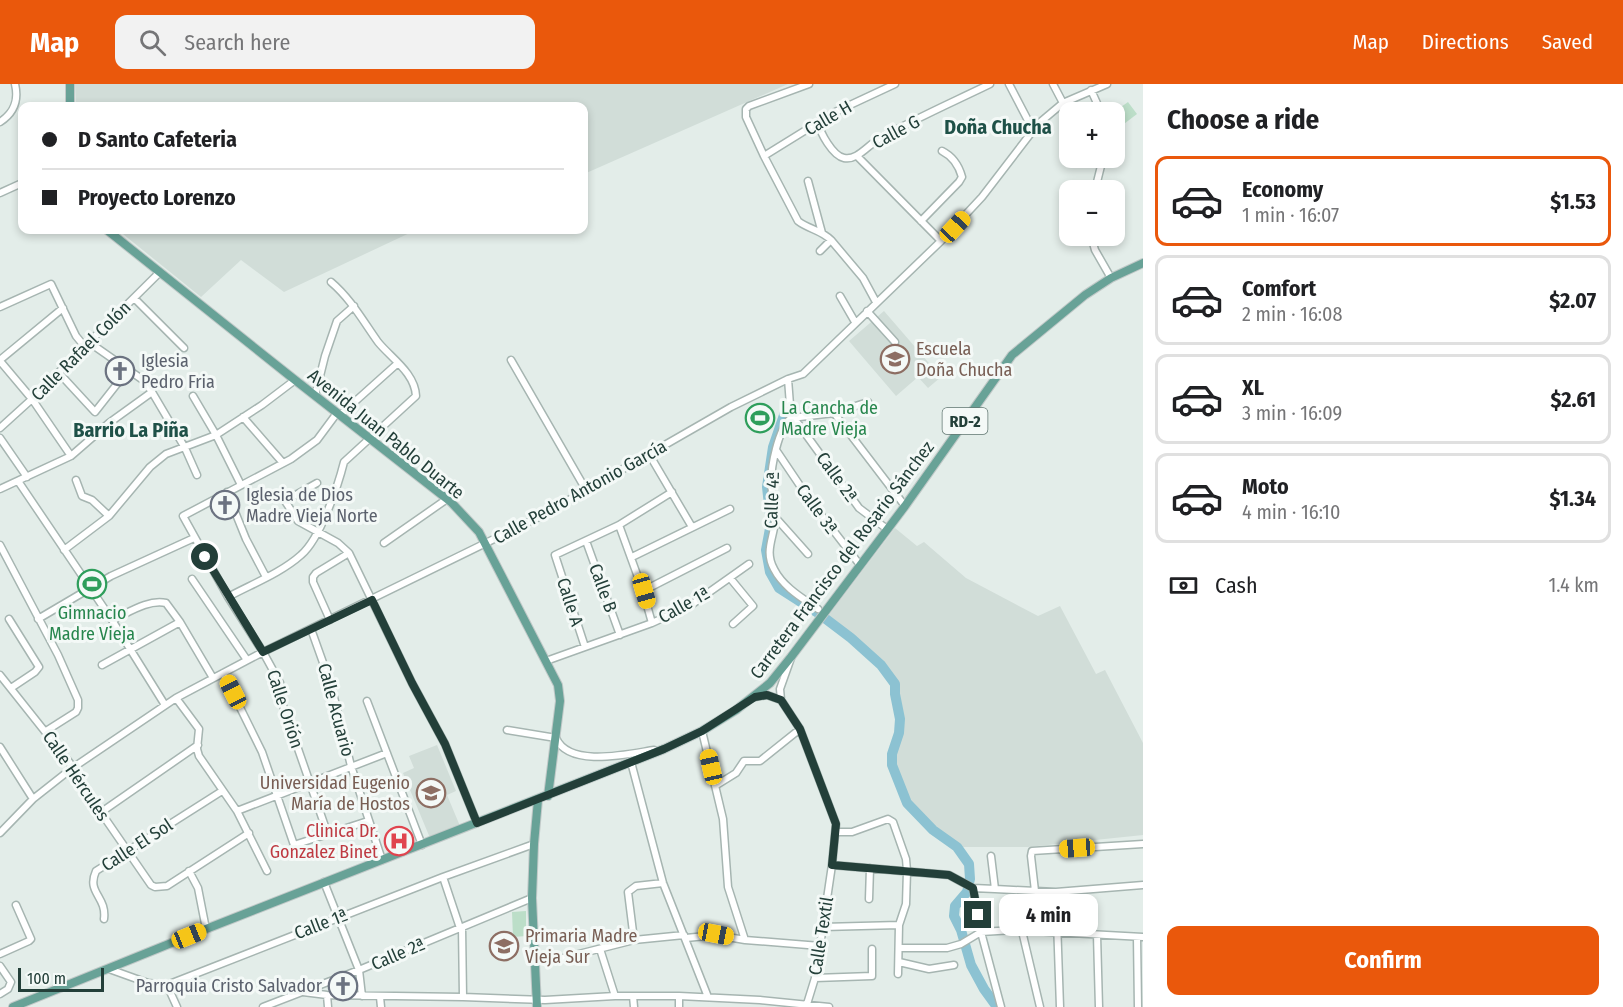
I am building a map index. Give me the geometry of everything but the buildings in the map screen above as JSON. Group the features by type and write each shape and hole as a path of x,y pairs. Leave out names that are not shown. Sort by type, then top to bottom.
{"main road":[{"path":"70,84 70,102"},
{"name":"Avenida Juan Pablo Duarte","path":"112,234 447,499 479,532 558,685 556,738 548,796"},
{"name":"Carretera Francisco del Rosario Sánchez","path":"14,1007 324,882 664,749 702,731 755,697 791,657 815,625 820,612 887,530 1012,355 1063,311 1111,278 1143,263"},
{"path":"537,1003 532,898 538,800"}],"street":[{"path":"0,122 14,109 17,92 15,84"},
{"path":"809,84 753,104 746,109 746,117 798,221 831,240 863,278 876,302"},
{"name":"Calle H","path":"764,156 835,112 895,84"},
{"name":"Calle G","path":"818,122 823,137 838,156 846,159 857,156 878,139 990,84"},
{"path":"1053,84 1062,102"},
{"name":"Calle Pedro Antonio García","path":"1065,102 1095,87 1107,84"},
{"path":"1012,85 1033,130"},
{"path":"1095,87 1099,102"},
{"name":"Calle Pedro Antonio García","path":"1,831 33,799 71,769 176,698 263,652 541,516 731,407 803,374 941,241 982,197 1033,130 1059,107"},
{"path":"921,220 959,183 962,177 950,154 942,151"},
{"path":"857,156 941,241"},
{"path":"808,181 822,233"},
{"path":"0,193 18,185"},
{"path":"820,251 831,240"},
{"path":"1094,246 1111,278"},
{"name":"Calle Rafael Colón","path":"0,428 160,272"},
{"path":"228,597 266,577 303,553 317,531 341,475 344,462 415,398 416,391 398,363 379,342 354,306 331,282"},
{"path":"0,307 51,284 76,336 143,380 184,448 197,475"},
{"path":"840,296 855,322"},
{"path":"134,298 184,348"},
{"path":"315,396 337,321 354,306"},
{"path":"63,308 0,360 32,399 71,456"},
{"path":"867,311 895,342"},
{"path":"511,360 586,490"},
{"path":"266,577 246,539 227,492 283,463 317,440 339,414 398,363"},
{"path":"58,373 94,412 128,370"},
{"path":"64,550 109,516 144,470 176,448 184,448 216,435 295,380"},
{"path":"788,380 792,418 834,413 868,402"},
{"path":"0,489 71,456 109,423 152,392"},
{"path":"192,396 216,435 241,485"},
{"path":"834,413 905,506"},
{"path":"243,417 283,463"},
{"name":"Calle 4ª","path":"792,418 782,427 776,450 771,481 775,517 769,552 774,570 788,587 820,612"},
{"name":"Calle 2ª","path":"792,418 857,505 887,530"},
{"path":"0,438 27,477"},
{"name":"Calle 3ª","path":"776,450 809,499 860,565"},
{"path":"649,454 692,527"},
{"path":"76,480 82,496 92,500 109,516"},
{"path":"18,481 91,588 165,705"},
{"path":"317,483 285,501 298,521 338,543 349,553 412,683 445,744 477,823"},
{"name":"Calle Orión","path":"227,492 183,516 280,684 280,697 328,835"},
{"path":"586,541 619,525 672,492"},
{"path":"384,543 447,499"},
{"path":"632,557 730,509"},
{"path":"775,517 808,554"},
{"path":"619,525 644,591 652,623"},
{"path":"38,619 111,576 194,538"},
{"name":"Calle A","path":"585,647 555,557 556,554 586,541"},
{"name":"Calle B","path":"586,541 620,635"},
{"path":"0,545 58,655 79,706 76,712 46,731"},
{"path":"644,591 727,548"},
{"path":"330,620 313,582 313,577 349,553"},
{"name":"Calle 1ª","path":"546,661 652,623 691,606 749,564"},
{"path":"730,578 753,606 733,624"},
{"path":"192,579 247,660"},
{"path":"112,620 148,604 159,602 168,604 213,678"},
{"path":"9,619 39,667 11,688"},
{"path":"102,664 180,622"},
{"name":"Calle Acuario","path":"311,629 331,685 351,766 382,860"},
{"path":"755,697 767,695 781,700 780,689 791,657"},
{"path":"223,673 262,752 296,846 368,821"},
{"name":"Calle Hércules","path":"0,675 70,763 71,769 147,880 155,887 161,888 189,871"},
{"path":"176,698 198,729 199,756 237,811 267,871"},
{"name":"Calle Textil","path":"781,700 800,729 836,824 815,978 807,1004"},
{"path":"367,701 422,845"},
{"path":"715,786 736,773 744,760 760,761 800,729"},
{"path":"507,730 556,738 566,752 581,756 616,755 664,749"},
{"path":"702,731 723,819 728,887 745,940"},
{"path":"100,813 198,745"},
{"path":"0,747 33,799"},
{"path":"237,811 387,753"},
{"path":"631,762 663,883 708,997"},
{"name":"Calle El Sol","path":"104,919 105,909 93,886 96,871 222,791"},
{"path":"836,832 852,832 882,820 891,819 906,859 907,871 906,904 899,925 898,974"},
{"path":"206,929 198,888 189,871 249,833"},
{"name":"Calle 1ª","path":"167,985 443,877 534,844"},
{"path":"1035,891 1032,851 1143,844"},
{"path":"991,856 995,889"},
{"path":"832,865 949,875 973,888 1056,892 1143,885"},
{"path":"869,899 870,868"},
{"path":"443,877 461,927 463,997"},
{"path":"324,882 359,970 362,996"},
{"path":"634,940 628,892 636,886 663,883"},
{"path":"973,888 981,932 1001,1007"},
{"path":"1056,892 1060,1007"},
{"name":"Calle 2ª","path":"263,1007 532,898"},
{"path":"0,954 31,939 16,905"},
{"path":"823,927 899,925"},
{"path":"1022,931 1040,1007"},
{"path":"899,948 937,949 964,943 981,932 1056,932 1140,937 1138,1007"},
{"path":"563,958 634,940 716,934 745,940 820,946"},
{"path":"1097,935 1100,1007"},
{"path":"600,948 615,996"},
{"path":"815,978 872,976 872,949"},
{"path":"899,962 929,969 954,965"},
{"path":"0,966 11,982 8,989 0,994"},
{"path":"109,969 148,983 167,985 177,1007"},
{"path":"303,992 380,997 463,997 537,1003 615,996 679,996 829,1007"},
{"path":"327,995 328,1007"},
{"path":"633,996 634,1007"},
{"path":"679,996 679,1007"},
{"path":"380,997 381,1007"},
{"path":"584,998 584,1007"},
{"path":"721,998 722,1007"}],"shaded area":[{"path":"75,84 788,84 588,172 588,102 76,102"},
{"path":"123,234 407,234 284,292 241,260 201,297"},
{"name":"Escuela Doña Chucha","path":"884,311 941,377 928,388 918,377 896,396 849,341"},
{"path":"895,528 917,546 924,542 966,578 1038,616 1060,606 1096,674 1105,670 1143,743 1143,835 1028,847 957,847 933,830 907,803 891,758 899,733 900,719 895,684 881,665 826,619"},
{"name":"Universidad Eugenio María de Hostos","path":"437,745 456,791 447,795 460,826 430,838 403,773 414,768 409,756"}],"green space":[{"path":"1128,102 1137,114 1125,123 1125,104"},
{"path":"526,911 526,936 513,937 512,912"}],"waterway":[{"path":"785,412 773,447 767,487 771,523 766,550 770,572 779,588 851,638 881,665 895,684 900,719 899,733 892,754 892,765 907,803 933,830 957,847 969,864 970,879 967,892 955,906 954,916 961,930 971,965 997,1007"}],"place":[{"name":"Escuela Doña Chucha","path":"895,359"},
{"name":"Iglesia Pedro Fria","path":"120,371"},
{"name":"La Cancha de Madre Vieja","path":"760,418"},
{"name":"Iglesia de Dios Madre Vieja Norte","path":"225,505"},
{"name":"Gimnacio Madre Vieja","path":"92,584"},
{"name":"Universidad Eugenio María de Hostos","path":"431,793"},
{"name":"Clinica Dr. Gonzalez Binet","path":"399,841"},
{"name":"Primaria Madre Vieja Sur","path":"504,946"},
{"name":"Parroquia Cristo Salvador","path":"343,986"}],"district":[{"name":"Doña Chucha","path":"998,127"},
{"name":"Barrio La Piña","path":"131,430"}],"route":[{"path":"205,557 263,652 372,600 412,683 445,744 477,823 664,749 702,731 755,697 774,696 781,700 800,729 836,824 832,865 955,877 973,888 978,915"}]}
